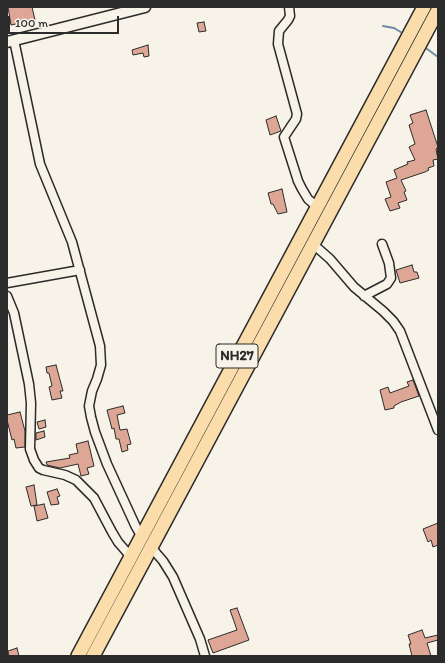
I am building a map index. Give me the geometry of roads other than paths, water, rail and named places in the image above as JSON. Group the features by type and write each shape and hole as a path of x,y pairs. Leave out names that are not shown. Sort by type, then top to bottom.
{"highway":[{"name":"NH27","path":"78,656 424,7"},
{"name":"NH27","path":"93,656 438,10"}],"street":[{"path":"142,537 107,464 91,418 89,406 100,365 100,346 72,242 40,164 11,41 145,7"},
{"path":"289,7 290,16 279,31 278,44 297,114 296,119 284,137 298,181 308,198 317,206"},
{"path":"313,244 330,259 364,296 383,310 400,331 434,406 438,430"},
{"path":"364,296 387,284 391,278 392,273 382,244"},
{"path":"7,283 80,270"},
{"path":"7,296 14,313 29,384 31,404 30,449 34,460 39,468 43,470 65,475 76,480 94,498 118,542 131,557"},
{"path":"151,547 163,561 173,577 200,639 205,656"}],"waterway":[{"path":"383,26 394,28 404,34"},
{"path":"423,46 438,57"}]}
